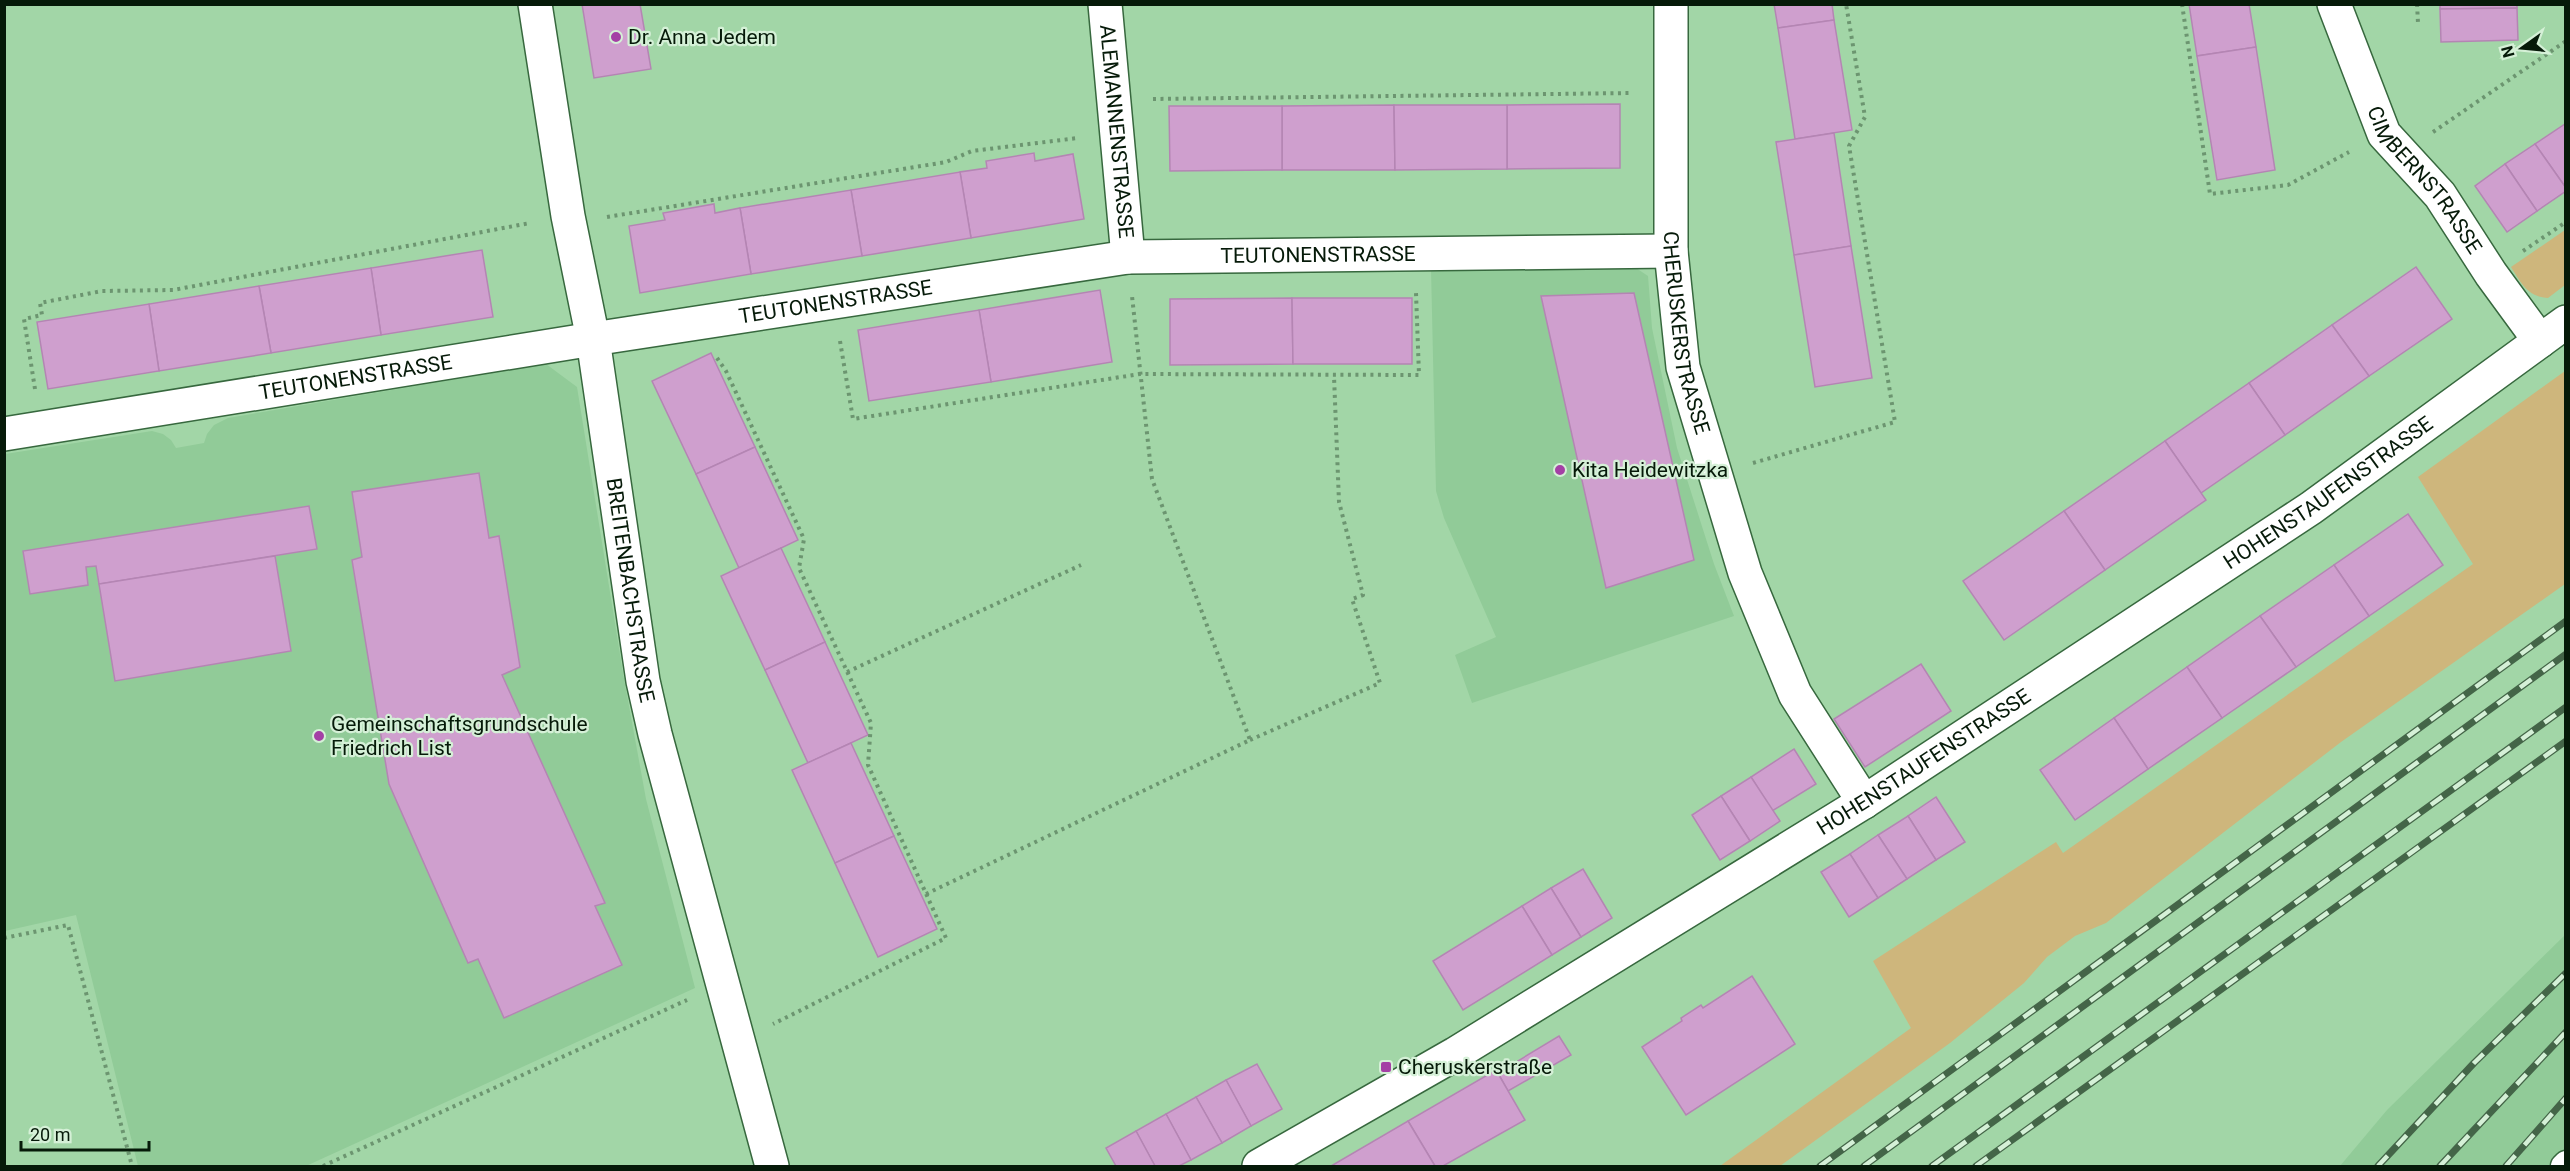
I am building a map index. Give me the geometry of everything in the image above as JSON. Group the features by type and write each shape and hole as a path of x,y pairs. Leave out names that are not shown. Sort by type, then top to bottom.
{"street":[{"name":"BREITENBACHSTRASSE","path":"535,4 569,220 593,339 643,681 721,984 772,1167"},
{"name":"ALEMANNENSTRASSE","path":"1105,4 1128,257"},
{"name":"CHERUSKERSTRASSE","path":"1671,4 1671,251 1683,367 1744,573 1795,694 1864,802"},
{"name":"CIMBERNSTRASSE","path":"2334,4 2393,144 2440,195 2491,274 2540,341"},
{"name":"TEUTONENSTRASSE","path":"4,434 593,339 1128,257 1671,251"},
{"name":"HOHENSTAUFENSTRASSE","path":"1259,1167 1455,1054 1864,802 2311,508 2565,322"}],"path":[{"path":"1715,474 1895,422 1849,146 1864,117 1846,4"},
{"path":"2182,4 2210,195 2288,185 2393,144 2565,41"},
{"path":"2417,4 2418,23"},
{"path":"1113,100 1671,92"},
{"path":"2199,119 2207,118"},
{"path":"41,428 24,319 42,315 40,303 102,291 173,290 569,220 946,162 972,151 1117,134"},
{"path":"2491,274 2565,222"},
{"path":"834,302 853,418 1140,374 1419,375 1414,254"},
{"path":"1128,257 1152,479 1250,740"},
{"path":"697,323 704,339 726,371 804,539 799,568 871,723 868,765 946,938 737,1042"},
{"path":"926,894 1250,740 1380,683 1352,599 1363,595 1339,502 1335,376"},
{"path":"846,672 1081,565"},
{"path":"4,938 68,924 132,1167"},
{"path":"323,1167 721,984"}],"shaded area":[{"path":"2565,230 2565,285 2548,298 2535,295 2526,288 2511,267"},
{"name":"Kita Heidewitzka","path":"1431,268 1636,268 1648,276 1652,328 1677,448 1714,564 1734,616 1472,703 1455,655 1496,637 1444,518 1436,491"},
{"name":"Gemeinschaftsgrundschule Friedrich List","path":"546,364 577,387 623,673 646,799 695,988 306,1166 138,1166 76,915 5,931 5,454 152,431 163,434 176,448 204,443 214,425 228,418"},
{"path":"2565,371 2565,584 2341,742 2106,923 2075,936 2047,957 2024,983 1950,1043 1780,1166 1720,1166 1911,1028 1873,961 2056,842 2063,853 2473,564 2418,477"},
{"path":"2565,935 2565,1166 2340,1166 2387,1110"}],"building":[{"name":"Dr. Anna Jedem","path":"582,4 640,4 651,69 594,78"},
{"path":"1774,4 1832,4 1834,20 1778,28"},
{"path":"2189,4 2249,4 2256,47 2197,56"},
{"path":"2440,4 2517,4 2517,8 2440,9"},
{"path":"2517,8 2518,40 2441,42 2440,9"},
{"path":"1834,20 1852,130 1795,139 1778,28"},
{"path":"2256,47 2275,170 2217,180 2197,56"},
{"path":"1620,104 1620,168 1507,169 1507,105"},
{"path":"1394,105 1395,170 1282,170 1282,106"},
{"path":"1394,105 1507,105 1507,169 1395,170"},
{"path":"1169,106 1282,106 1282,170 1170,171"},
{"path":"2566,125 2566,188 2535,144"},
{"path":"1834,133 1851,246 1794,255 1776,142"},
{"path":"2535,144 2566,188 2566,191 2537,211 2505,164"},
{"path":"1034,153 1035,161 1073,154 1084,219 971,238 960,172 987,168 986,161"},
{"path":"2505,164 2537,211 2507,232 2475,186"},
{"path":"960,172 971,238 862,256 851,190"},
{"path":"851,190 862,256 751,274 740,208"},
{"path":"714,204 715,213 740,208 751,274 640,293 629,226 665,220 663,213"},
{"path":"1851,246 1872,378 1815,387 1794,255"},
{"path":"482,250 493,317 381,335 371,268"},
{"path":"2416,267 2452,319 2369,376 2332,325"},
{"path":"371,268 381,335 271,353 259,286"},
{"path":"259,286 271,353 159,371 149,304"},
{"path":"1100,290 1112,362 991,382 979,310"},
{"path":"1634,293 1694,560 1606,588 1541,296"},
{"path":"1292,298 1293,364 1170,365 1170,299"},
{"path":"1292,298 1412,298 1412,364 1293,364"},
{"path":"149,304 159,371 48,389 37,322"},
{"path":"979,310 991,382 869,401 858,330"},
{"path":"2332,325 2369,376 2285,435 2249,383"},
{"path":"711,353 755,447 696,474 652,381"},
{"path":"2249,383 2285,435 2201,493 2165,441"},
{"path":"2165,441 2206,500 2105,570 2064,511"},
{"path":"755,447 798,540 739,568 696,474"},
{"path":"479,473 489,538 499,536 520,667 502,675 605,903 595,906 622,965 504,1018 478,959 468,963 389,784 352,560 362,557 352,492"},
{"path":"309,506 317,549 99,584 96,566 86,567 88,585 30,594 23,551"},
{"path":"2064,511 2105,570 2004,640 1963,581"},
{"path":"2408,514 2443,565 2369,616 2334,565"},
{"path":"781,548 825,642 765,670 721,576"},
{"path":"275,556 291,651 115,681 99,584"},
{"path":"2334,565 2369,616 2296,667 2260,616"},
{"path":"2260,616 2296,667 2222,718 2187,667"},
{"path":"825,642 868,735 808,763 765,670"},
{"path":"1921,664 1951,711 1865,767 1834,719"},
{"path":"2187,667 2222,718 2148,769 2114,718"},
{"path":"2114,718 2148,769 2075,820 2040,770"},
{"path":"851,743 894,836 835,863 792,770"},
{"path":"1794,749 1816,784 1772,811 1751,777"},
{"path":"1751,777 1780,821 1750,841 1721,796"},
{"path":"1721,796 1750,841 1720,860 1692,815"},
{"path":"1936,797 1965,842 1936,860 1908,816"},
{"path":"1908,816 1936,860 1907,879 1878,835"},
{"path":"1878,835 1907,879 1878,898 1850,854"},
{"path":"894,836 937,929 878,957 835,863"},
{"path":"1850,854 1878,898 1849,917 1821,872"},
{"path":"1583,869 1612,918 1581,937 1551,888"},
{"path":"1551,888 1581,937 1552,955 1522,906"},
{"path":"1522,906 1552,955 1463,1010 1433,961"},
{"path":"1752,976 1795,1044 1686,1115 1642,1047 1682,1021 1681,1018 1701,1005 1703,1008"},
{"path":"1559,1036 1571,1055 1508,1091 1498,1073"},
{"path":"1257,1064 1282,1109 1251,1126 1226,1080"},
{"path":"1496,1070 1525,1120 1443,1166 1435,1166 1408,1121"},
{"path":"1226,1080 1251,1126 1222,1143 1196,1097"},
{"path":"1196,1097 1222,1143 1191,1160 1166,1114"},
{"path":"1166,1114 1191,1160 1179,1166 1155,1166 1136,1131"},
{"path":"1408,1121 1435,1166 1331,1166"},
{"path":"1136,1131 1155,1166 1116,1166 1106,1148"}],"railway":[{"path":"1820,1166 2566,621"},
{"path":"1864,1166 2566,654"},
{"path":"1932,1166 2566,707"},
{"path":"1976,1166 2566,741"},
{"path":"2378,1166 2474,1063 2566,973"},
{"path":"2440,1166 2566,1032"},
{"path":"2506,1166 2566,1098"}],"place":[{"name":"Dr. Anna Jedem","path":"616,37"},
{"name":"Kita Heidewitzka","path":"1560,470"},
{"name":"Gemeinschaftsgrundschule Friedrich List","path":"319,736"},
{"name":"Cheruskerstraße","path":"1386,1067"}]}
